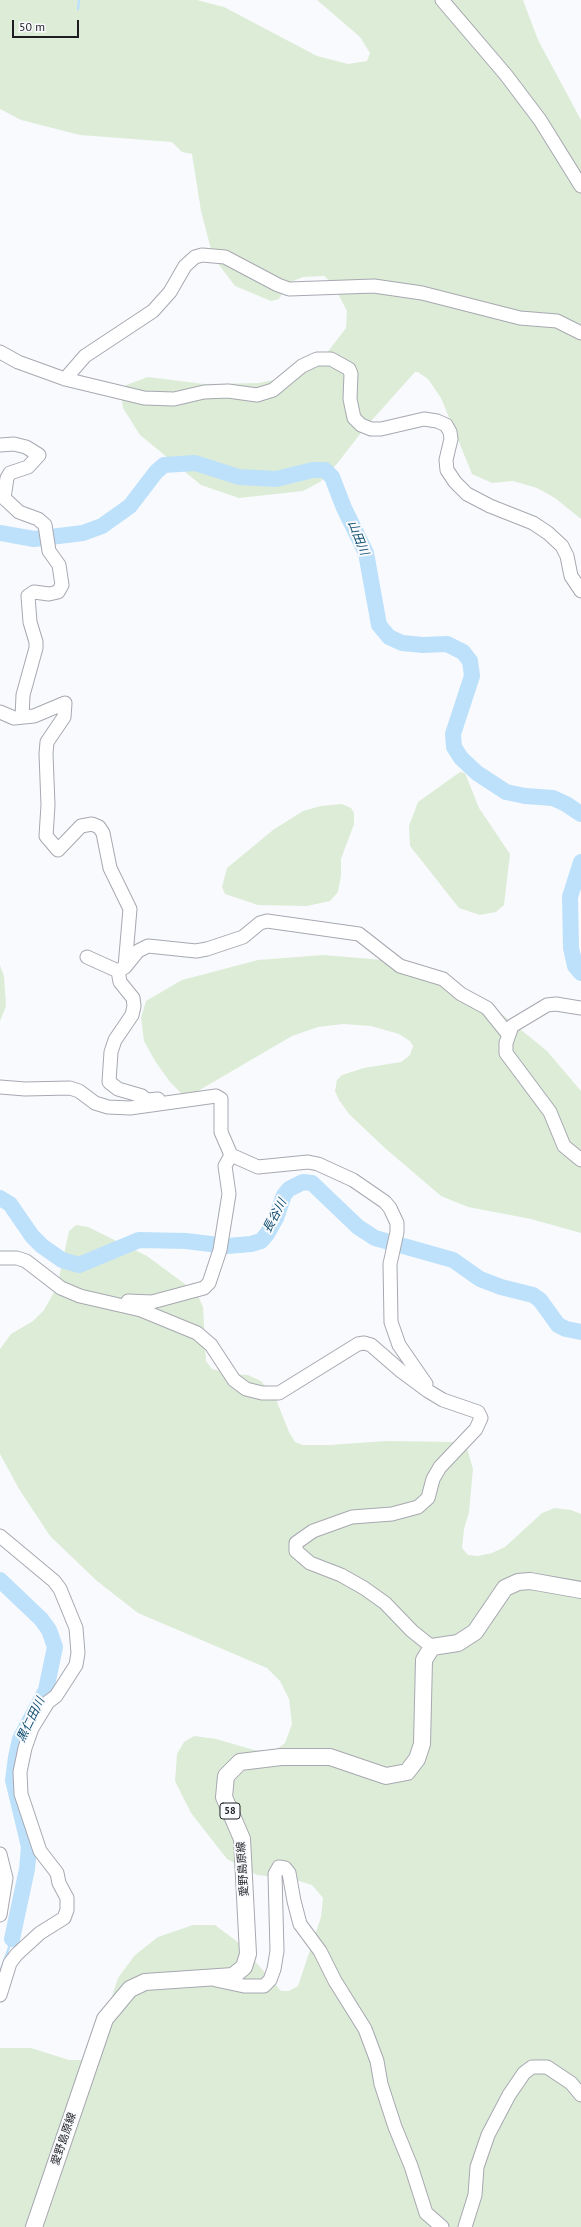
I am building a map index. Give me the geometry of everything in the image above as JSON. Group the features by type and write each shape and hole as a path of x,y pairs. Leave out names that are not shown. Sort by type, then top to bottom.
{"main road":[{"path":"432,1647 458,1643 475,1632 505,1588 518,1582 530,1581 581,1590"},
{"name":"愛野島原線","path":"34,2227 105,2018 130,1989 145,1982 233,1976 244,1967 248,1954 242,1839 224,1797 226,1776 240,1762 281,1757 330,1757 386,1776 407,1772 417,1758 422,1744 424,1660 432,1647"}],"street":[{"path":"442,0 506,76 540,120 581,186"},
{"path":"65,379 85,356 153,311 170,292 185,266 195,257 202,254 225,257 278,285 289,289 374,286 422,293 520,318 557,321 581,333"},
{"path":"0,352 18,362 65,379 107,391 144,398 174,399 204,392 228,391 257,395 273,390 302,366 316,359 331,359 349,369 351,374 351,405 354,418 361,424 371,429 382,429 424,420 437,421 446,425 450,432 446,460 447,470 455,482 468,494 484,503 533,523 562,546 567,556 571,576 581,591"},
{"path":"0,445 14,444 26,447 39,455 28,467 10,473 7,478 4,498 19,512 42,522 51,556 60,567 62,585 58,592 49,594 34,592 28,596 30,622 36,642 36,648 23,695 22,717"},
{"path":"0,712 14,718 34,716 65,703 64,717 50,737 46,754 48,805 46,836 58,850 81,826 92,824 99,827 103,833 110,868 130,909 120,982 133,998 134,1006 132,1015 113,1046 109,1082 118,1089 142,1096 146,1100"},
{"path":"122,969 138,951 148,946 160,946 196,951 207,949 243,937 260,923 267,921 359,934 400,966 443,979 461,994 487,1008 508,1034"},
{"path":"87,957 122,969"},
{"path":"581,1008 556,1004 547,1005 521,1020 512,1026 508,1034 506,1053 550,1112 564,1146 581,1160"},
{"path":"0,1087 25,1089 70,1088 79,1091 95,1103 108,1107 130,1108 212,1095 221,1100 222,1132 231,1155 258,1168 308,1162 318,1164 352,1180 390,1208 397,1223 393,1246 391,1322 399,1345 425,1381 428,1391"},
{"path":"108,1107 112,1104 197,1094 204,1096"},
{"path":"107,1302 119,1300 152,1302 204,1288 209,1283 221,1245 228,1194 225,1166 231,1155"},
{"path":"0,1258 17,1258 26,1261 61,1288 80,1296 141,1310 196,1334 211,1345 234,1380 246,1388 262,1393 279,1393 358,1344 364,1343 371,1345 400,1371 428,1391 443,1400 478,1412 481,1418 476,1429 440,1467 433,1479 428,1498 418,1507 392,1514 352,1517 313,1531 296,1543 296,1551 310,1563 341,1575 364,1588 385,1603 412,1631 432,1647"},
{"path":"0,1536 54,1581 60,1589 76,1628 78,1653 76,1665 56,1696 48,1702 32,1728 25,1748 20,1772 21,1794 40,1851 57,1873 66,1898 67,1910 64,1918 40,1933 17,1954 10,1963 0,1995"},
{"path":"0,1854 6,1878 0,1915"},
{"path":"201,1977 244,1986 264,1986 270,1980 274,1969 277,1951 275,1874 279,1867 285,1868 289,1873 300,1924 320,1951 335,1981 365,2029 377,2061 381,2084 395,2127 411,2166 426,2213 442,2227"},
{"path":"465,2227 475,2195 477,2167 488,2135 509,2095 524,2073 532,2067 547,2067 571,2083 581,2094"}],"green space":[{"path":"0,0 197,0 224,7 317,56 348,64 367,61 370,53 360,37 317,0 523,0 538,40 581,120 581,519 555,498 537,488 513,481 492,483 472,474 441,398 428,379 418,372 415,372 364,429 336,465 320,482 303,491 239,498 201,485 140,435 123,408 121,392 126,385 148,377 204,384 259,383 302,374 326,354 346,328 347,311 333,284 324,276 303,277 288,283 279,299 271,301 235,286 213,257 201,211 192,154 182,152 172,142 80,135 21,120 0,109"},
{"path":"460,772 465,773 479,808 510,854 504,905 496,912 480,915 459,908 410,846 409,826 418,802"},
{"path":"342,804 351,808 354,813 354,824 341,859 341,875 338,892 330,901 307,906 258,905 225,894 222,887 227,868 273,830 303,811 321,806"},
{"path":"323,955 384,960 488,1003 547,1051 581,1091 581,1233 531,1219 468,1207 441,1196 386,1149 349,1114 339,1100 335,1091 337,1080 342,1075 364,1068 401,1062 410,1055 413,1046 410,1041 399,1034 371,1026 343,1024 318,1027 292,1036 186,1098 170,1082 155,1061 144,1041 141,1018 146,1001 182,980 258,960"},
{"path":"0,965 4,976 6,1006 0,1021"},
{"path":"76,1225 88,1227 147,1256 197,1293 203,1307 206,1361 212,1369 233,1374 248,1375 261,1381 275,1397 289,1432 295,1442 303,1445 329,1445 386,1441 457,1442 467,1448 473,1469 469,1512 464,1529 462,1548 468,1555 478,1556 492,1553 505,1547 542,1513 555,1508 571,1510 581,1514 581,2227 0,2227 0,2048 31,2048 69,2060 91,2060 118,1978 135,1955 158,1937 193,1925 215,1925 239,1943 281,1991 289,1991 298,1986 321,1917 323,1898 312,1885 293,1879 257,1875 227,1859 191,1813 175,1781 177,1754 184,1742 194,1736 216,1739 254,1750 274,1751 285,1743 292,1724 289,1699 280,1681 267,1668 138,1613 97,1581 50,1536 19,1489 0,1454 0,1349 11,1334 33,1321 44,1310 57,1287 69,1231"}],"waterway":[{"path":"78,9 79,0"},
{"name":"山田川","path":"0,533 34,539 83,533 102,526 130,506 156,472 164,465 195,463 239,477 276,479 313,470 325,470 332,477 344,508 366,553 379,625 389,637 402,643 423,645 447,644 463,652 470,661 472,676 453,734 454,747 461,758 477,773 506,792 525,796 553,798 566,804 581,814"},
{"name":"山田川","path":"581,862 570,897 571,948 575,966 581,973"},
{"name":"長谷川","path":"0,1198 10,1204 32,1236 42,1246 62,1260 79,1265 139,1240 186,1241 227,1246 251,1244 261,1241 267,1234 276,1218 284,1195 289,1189 303,1182 312,1183 358,1227 375,1238 453,1260 480,1279 501,1287 533,1295 540,1300 558,1325 566,1329 581,1332"},
{"name":"黒仁田川","path":"0,1580 41,1619 49,1630 55,1647 46,1690 20,1739 16,1757 13,1780 29,1847 27,1869 12,1939"},
{"name":"黒仁田川","path":"0,1973 12,1939"}]}
